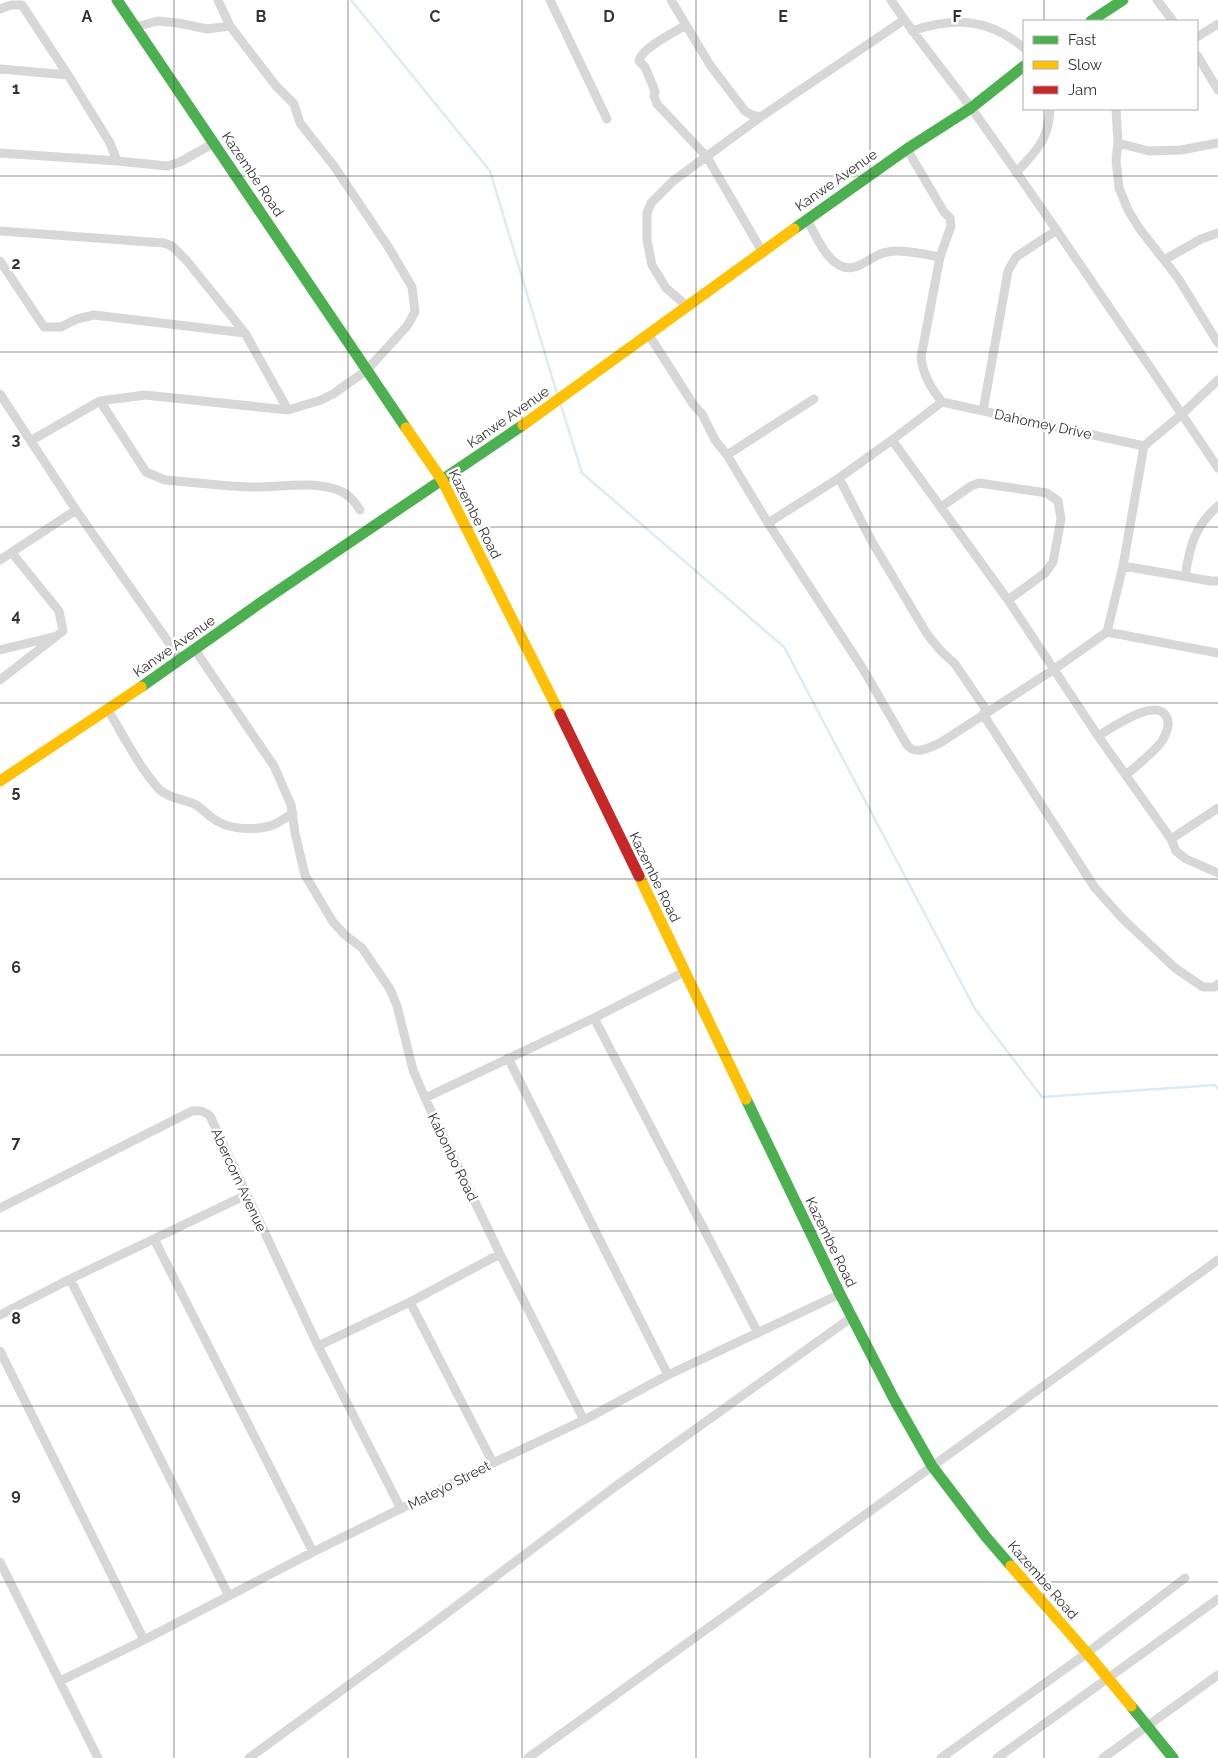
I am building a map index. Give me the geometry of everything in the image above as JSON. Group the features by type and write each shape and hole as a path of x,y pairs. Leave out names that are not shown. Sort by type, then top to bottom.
{"main road":[{"name":"Kazembe Road","path":"117,0 442,480 585,765 840,1294 894,1399 932,1466 986,1536 1087,1653 1173,1758"},
{"path":"1092,20 1123,0"},
{"name":"Kanwe Avenue","path":"0,781 108,710 271,596 501,441 763,253 807,219 907,149 971,108 1023,67"}],"street":[{"path":"32,440 100,401 145,395 288,410 321,400 334,394 367,370 407,326 415,312 412,287 389,248 334,166 300,123 294,104 276,86 230,26 218,0"},
{"path":"550,0 607,119"},
{"path":"671,0 710,65 745,111 752,116 762,116"},
{"path":"891,0 912,31 971,108 1057,230 1218,468"},
{"path":"1157,0 1172,20"},
{"path":"0,9 22,4 110,142 117,161"},
{"path":"687,306 666,288 652,264 646,240 647,213 651,203 673,181 762,116 904,20"},
{"path":"135,27 158,21 207,29 230,26"},
{"path":"912,31 949,22 971,22 993,28 1012,37 1023,47"},
{"path":"1198,36 1218,24"},
{"path":"686,25 646,50 638,61 645,67 655,91 655,100 660,108 707,157 763,253"},
{"path":"1198,57 1218,90"},
{"path":"0,70 68,75"},
{"path":"1016,173 1045,137 1050,110"},
{"path":"1116,110 1118,143 1116,160 1119,188 1128,210 1139,228 1178,278 1218,343"},
{"path":"0,153 167,166 180,162 214,143"},
{"path":"1118,143 1149,151 1182,150 1218,143"},
{"path":"768,523 839,478 942,402 931,387 923,368 922,357 940,257 951,226 950,218 944,212 907,149"},
{"path":"807,219 821,246 831,259 846,268 858,266 882,253 892,252 940,257"},
{"path":"982,411 1008,271 1016,257 1057,230"},
{"path":"0,231 164,243 172,246 187,261 245,332 288,410"},
{"path":"1164,260 1201,238 1218,233"},
{"path":"0,261 44,327 61,327 77,319 94,315 245,332"},
{"path":"649,335 693,404 702,414 715,440 727,455 768,523 863,669 910,749 924,750 940,743 985,712 1053,670 1107,632 1124,566 1144,446 1218,380"},
{"path":"0,394 32,440 76,510 181,660"},
{"path":"727,455 814,399"},
{"path":"100,401 138,461 146,472 154,477 165,480 251,487 283,484 327,487 346,494 353,499 360,510"},
{"name":"Dahomey Drive","path":"942,402 1144,446"},
{"path":"892,440 1008,600 1098,736 1171,839 1176,851 1186,859 1218,873"},
{"path":"839,478 871,540 927,634 955,664 1095,888 1123,919 1175,968 1203,987 1215,987 1218,984"},
{"path":"941,507 970,486 979,483 1046,493 1058,501 1061,519 1053,562 1045,572 1008,600"},
{"path":"1185,576 1188,556 1196,534 1205,518 1218,506"},
{"path":"0,560 76,510"},
{"path":"0,680 63,631 59,611 12,553"},
{"path":"1124,566 1218,581"},
{"path":"1107,632 1218,653"},
{"path":"0,650 58,636"},
{"path":"195,650 269,758 287,794 293,813 295,833 305,875 334,922 344,935 362,948 390,989 399,1014 413,1070 425,1098"},
{"path":"108,710 141,764 158,788 164,793 195,804 215,820 238,828 271,826 293,813"},
{"path":"1098,736 1130,716 1141,712 1154,710 1162,712 1167,718 1169,725 1158,746 1126,775"},
{"path":"1171,839 1218,808"},
{"name":"Kabonbo Road","path":"584,1420 500,1254 425,1098 594,1018 684,972"},
{"path":"594,1018 758,1332"},
{"path":"508,1058 668,1375"},
{"name":"Abercorn Avenue","path":"0,1208 192,1112 199,1110 205,1112 210,1116 318,1346 401,1509"},
{"path":"0,1315 70,1279 246,1195"},
{"path":"154,1239 313,1552"},
{"path":"318,1346 410,1302 500,1254"},
{"path":"528,1758 1218,1260"},
{"path":"70,1279 229,1596"},
{"name":"Mateyo Street","path":"60,1680 144,1640 313,1552 492,1463 584,1420 668,1375 840,1294"},
{"path":"410,1302 492,1463"},
{"path":"249,1758 427,1628 616,1486 852,1317"},
{"path":"0,1351 144,1640"},
{"path":"0,1562 98,1758"},
{"path":"941,1758 1087,1653 1185,1578"},
{"path":"997,1758 1218,1599"},
{"path":"1103,1758 1218,1675"}],"waterway":[{"path":"351,0 490,171 558,397"},
{"path":"560,402 582,473 784,647 975,1009 1042,1097 1215,1085 1218,1089"}],"traffic: fast":[{"path":"117,0 406,428"},
{"path":"1093,20 1123,0"},
{"path":"794,229 907,149 971,108 1023,67"},
{"path":"141,687 263,601 523,425"},
{"path":"746,1099 840,1294 894,1399 932,1466 986,1537 1011,1566"},
{"path":"1131,1706 1173,1758"}],"traffic: slow":[{"path":"523,425 794,229"},
{"path":"406,428 442,480 560,714"},
{"path":"0,781 141,687"},
{"path":"639,876 746,1099"},
{"path":"1011,1566 1131,1706"}],"traffic: jam":[{"path":"560,714 639,876"}]}
